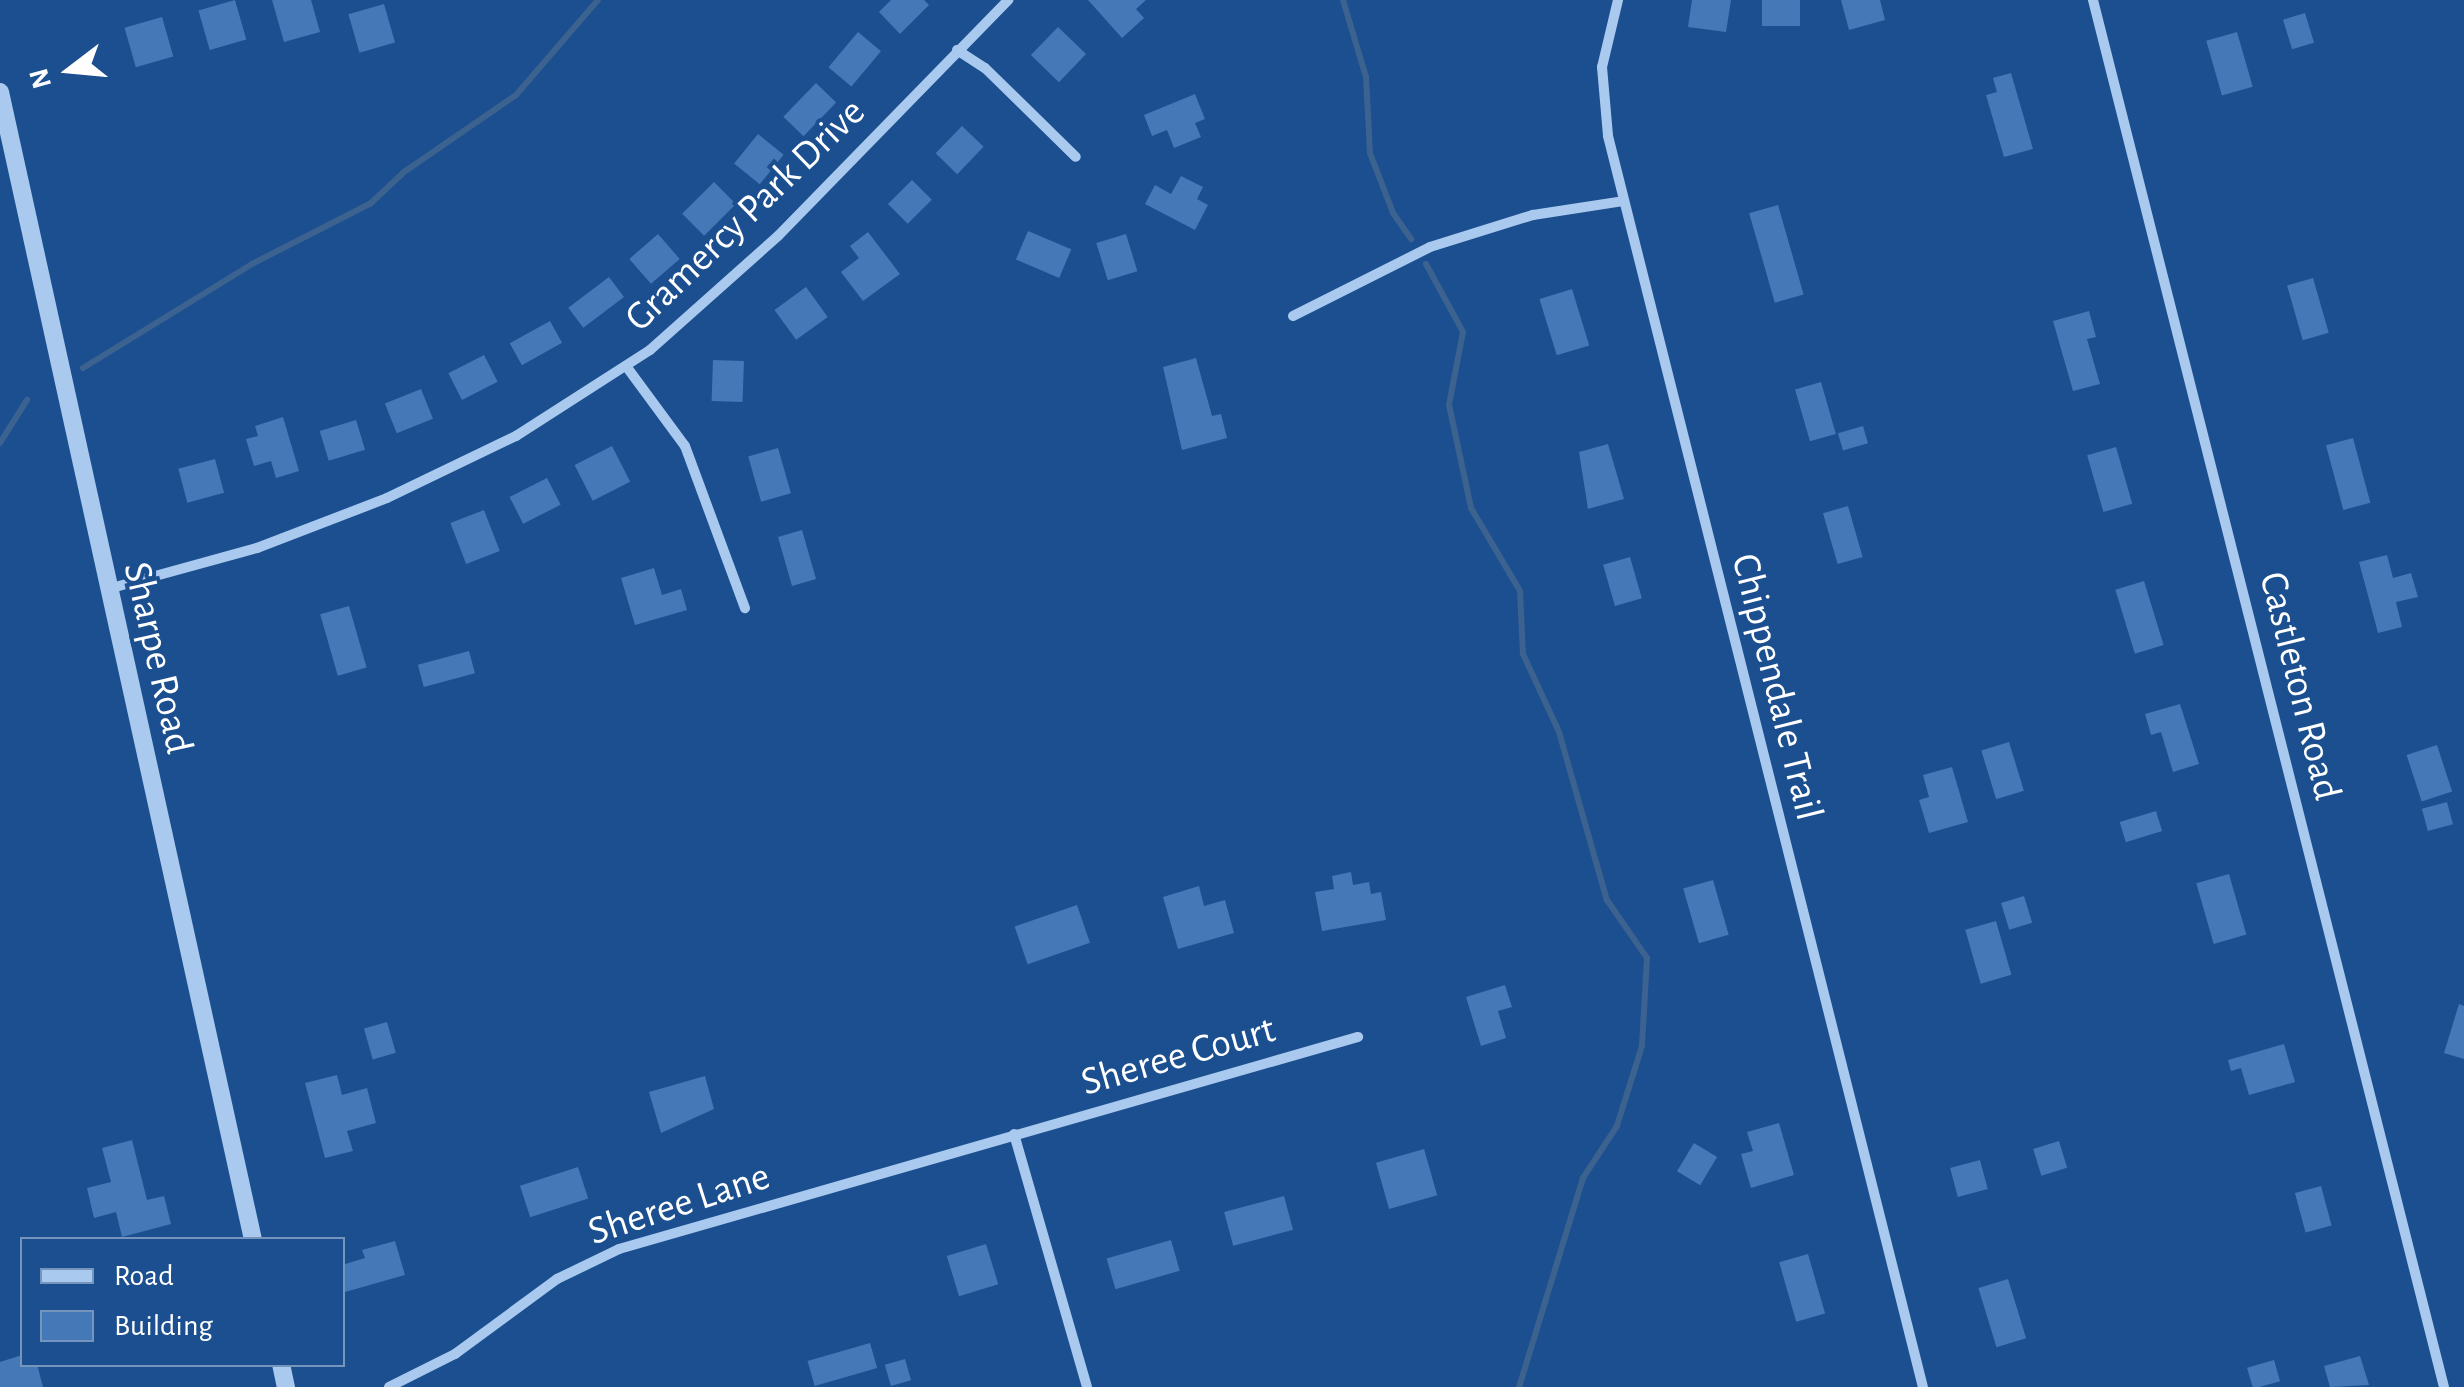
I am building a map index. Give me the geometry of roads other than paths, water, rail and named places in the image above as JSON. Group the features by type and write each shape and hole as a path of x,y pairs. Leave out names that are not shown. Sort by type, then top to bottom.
{"street":[{"name":"Gramercy Park Drive","path":"107,590 257,548 387,498 516,436 626,366 778,236 1008,0"},
{"name":"Chippendale Trail","path":"1618,0 1602,67 1623,201 1923,1387"},
{"name":"Castleton Road","path":"2093,0 2444,1387"},
{"path":"958,50 985,68 1076,157"},
{"name":"Sharpe Road","path":"0,92 8,173 107,590 251,1237"},
{"path":"1293,316 1430,246 1534,215 1623,201"},
{"path":"626,366 685,446 745,608"},
{"name":"Sheree Court","path":"1014,1134 1358,1037"},
{"path":"1014,1134 1087,1387"},
{"name":"Sheree Lane","path":"389,1387 455,1354 558,1279 620,1249 1014,1134"}],"waterway":[{"path":"83,368 252,264 371,203 404,172 516,95 598,0"},
{"path":"1343,0 1366,77 1370,153 1393,213 1411,239"},
{"path":"1426,264 1463,332 1449,405 1471,508 1520,591 1523,654 1559,732 1607,900 1647,958 1642,1046 1617,1126 1583,1178 1519,1387"},
{"path":"0,443 27,400"}]}
